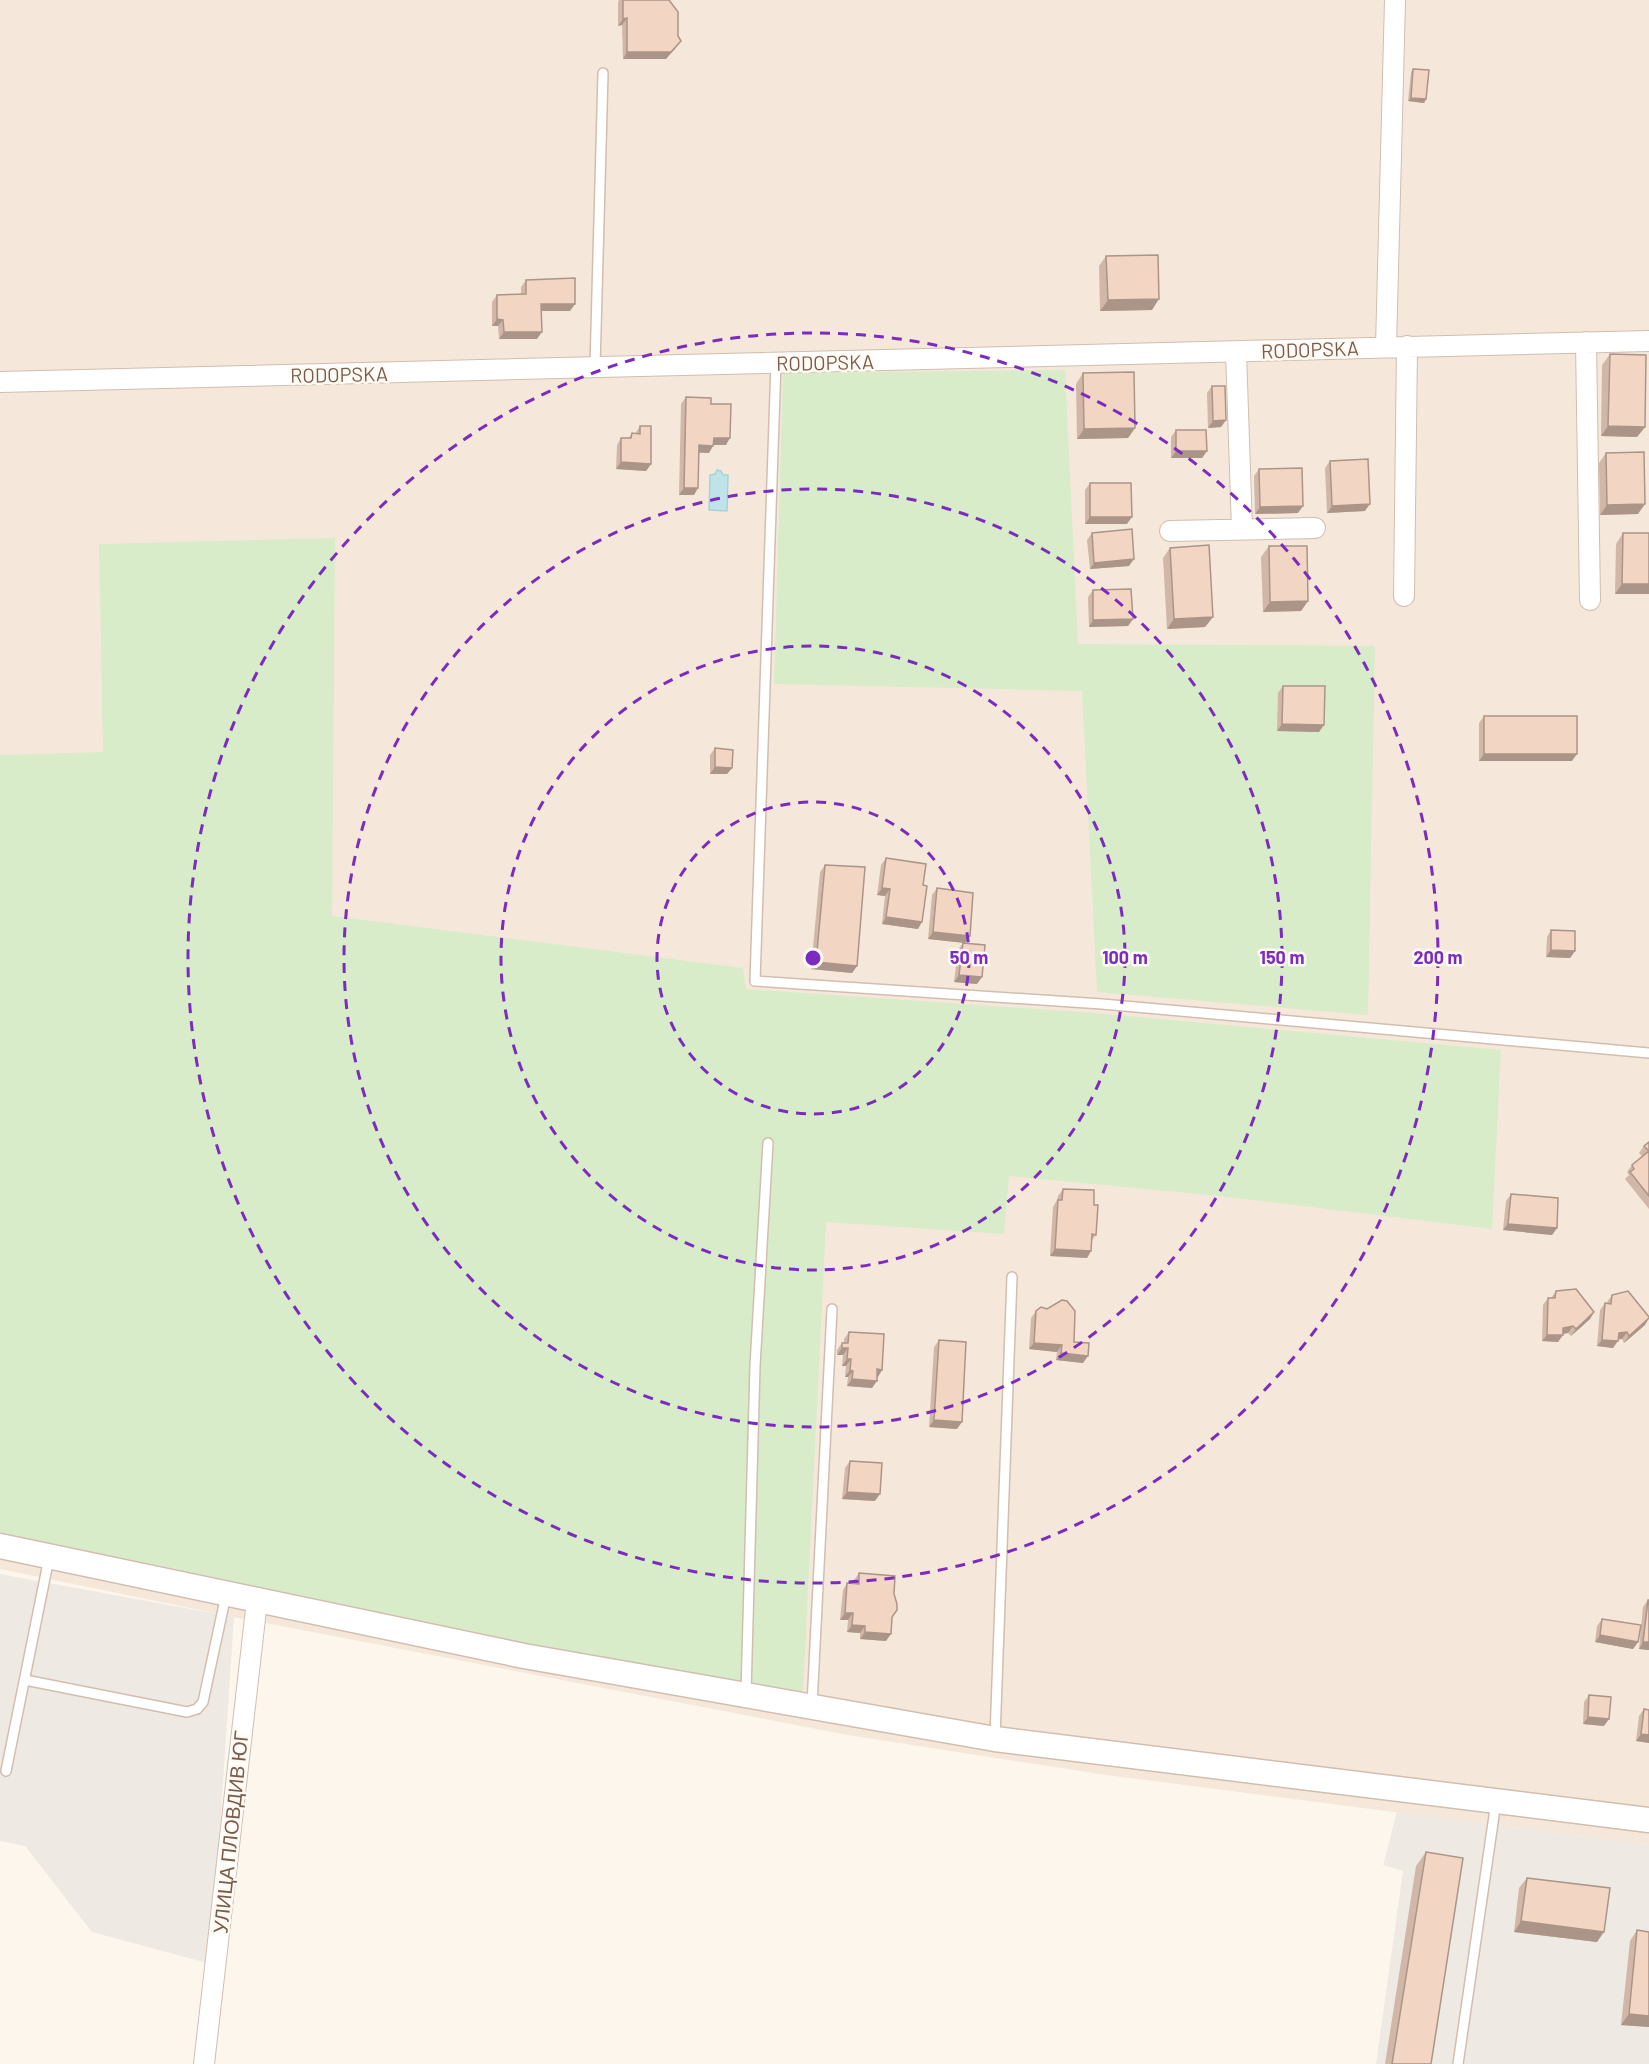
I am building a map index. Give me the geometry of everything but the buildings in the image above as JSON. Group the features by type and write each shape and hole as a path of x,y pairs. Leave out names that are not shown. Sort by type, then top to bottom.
{"street":[{"path":"1386,347 1395,0"},
{"name":"RODOPSKA","path":"0,382 1649,341"},
{"path":"1586,342 1590,600"},
{"path":"1404,596 1407,346"},
{"path":"1236,352 1242,529"},
{"path":"1170,531 1315,528"},
{"path":"0,1546 524,1656 995,1739 1649,1820"},
{"name":"УЛИЦА ПЛОВДИВ ЮГ","path":"204,2064 257,1601"}],"lane":[{"path":"595,367 603,74"},
{"path":"776,363 755,981 1102,1004 1649,1053"},
{"path":"746,1695 755,1366 768,1143"},
{"path":"995,1739 1012,1277"},
{"path":"812,1707 832,1308"},
{"path":"6,1772 50,1556"},
{"path":"25,1680 187,1712 197,1710 203,1702 226,1595"},
{"path":"1458,2064 1496,1802"}],"shaded area":[{"path":"0,0 1649,0 1649,1845 1099,1774 848,1735 234,1617 0,1569"},
{"path":"0,1574 234,1617 211,1964 92,1932 25,1846 0,1841"},
{"path":"1397,1812 1649,1845 1649,2064 1376,2064 1403,1871 1383,1865"}],"green space":[{"path":"1065,370 1078,644 1375,646 1368,1015 1097,992 1082,691 774,684 783,373"},
{"path":"335,538 332,916 743,968 746,989 1095,1013 1501,1050 1492,1229 1220,1196 1009,1176 1004,1234 826,1222 803,1693 511,1640 0,1532 0,755 103,752 99,544"}],"water":[{"path":"717,470 723,475 728,475 727,511 709,510 710,475 715,474"}]}
